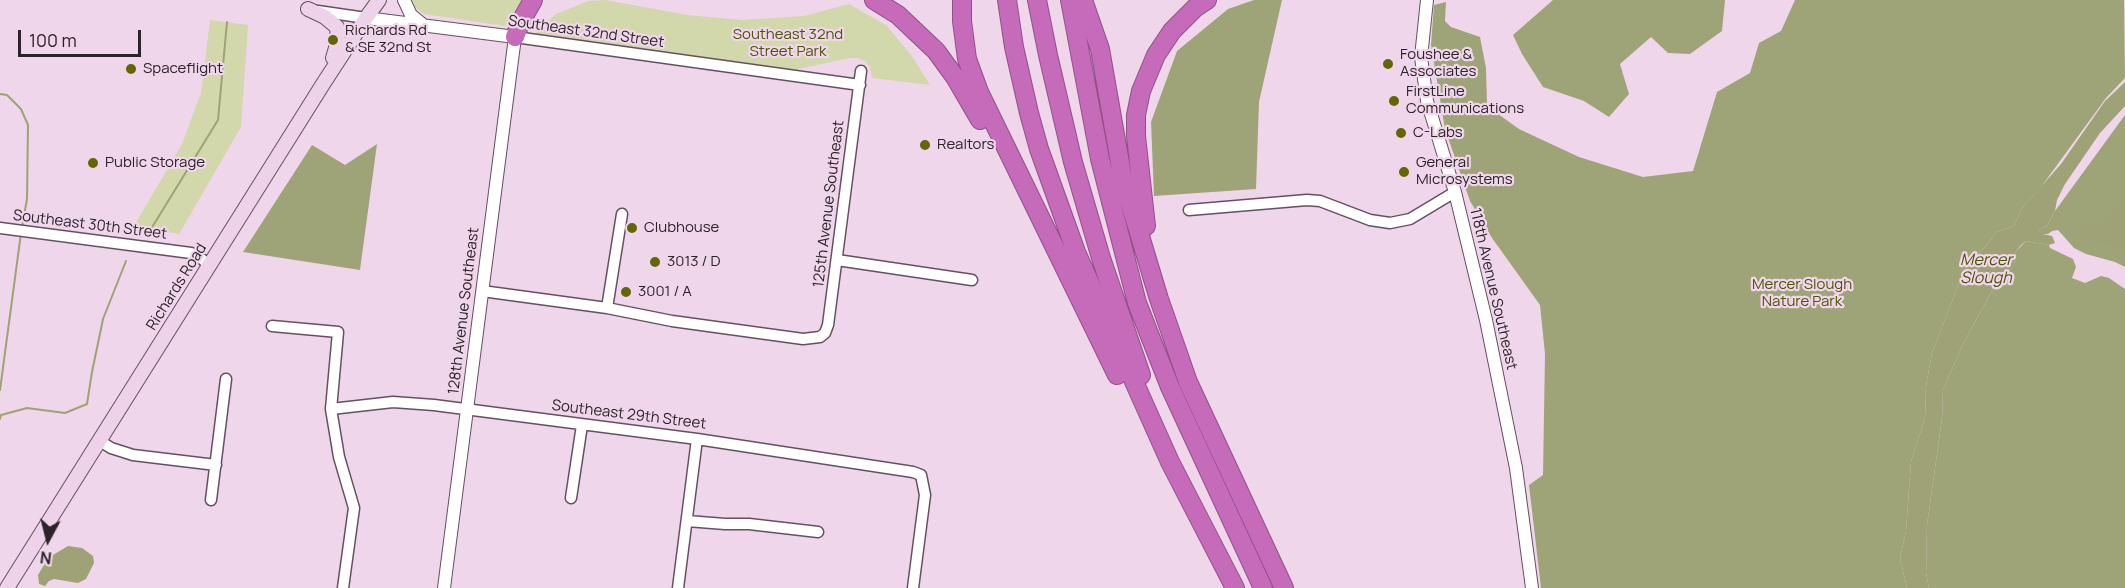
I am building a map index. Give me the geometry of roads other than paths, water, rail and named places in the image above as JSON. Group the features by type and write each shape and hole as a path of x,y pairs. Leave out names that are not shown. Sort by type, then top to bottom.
{"highway":[{"path":"515,37 533,0"},
{"path":"874,0 898,15 918,33 936,51 955,77 1082,306 1138,414 1194,507"},
{"path":"962,0 967,59 979,92 1082,306"},
{"path":"1007,0 1014,47 1029,113 1062,215 1090,288 1170,462 1235,588"},
{"path":"1037,0 1073,162 1101,258 1170,462"},
{"path":"1070,0 1100,159 1137,303 1170,387 1263,588"},
{"path":"1083,0 1096,33 1103,61 1123,180 1158,299 1188,382 1284,588"},
{"path":"1158,299 1137,159 1137,115 1141,91 1156,55 1172,31 1207,0"}],"main road":[{"name":"Richards Road","path":"7,588 322,84 379,1"},
{"path":"308,9 325,17 337,27 338,41 322,84"}],"street":[{"path":"404,0 411,15 422,24"},
{"name":"118th Avenue Southeast","path":"1427,0 1421,49 1424,83 1436,134 1455,192 1505,407 1521,502 1532,588"},
{"name":"Southeast 32nd Street","path":"308,9 860,85"},
{"name":"128th Avenue Southeast","path":"444,588 515,37"},
{"name":"125th Avenue Southeast","path":"607,308 672,321 803,339 820,337 825,333 828,326 861,71"},
{"path":"1189,210 1307,200 1320,201 1370,220 1390,223 1410,219 1455,192"},
{"path":"482,291 607,308 622,214"},
{"name":"Southeast 30th Street","path":"0,228 191,253 209,265"},
{"path":"837,260 972,280"},
{"path":"272,326 338,332 332,409 338,450 354,508 343,588"},
{"path":"211,500 226,379"},
{"name":"Southeast 29th Street","path":"332,409 394,402 467,409 697,439 903,470 921,475 925,495 914,588"},
{"path":"572,498 582,425"},
{"path":"678,588 697,439"},
{"path":"100,441 111,448 133,455 216,465"},
{"path":"687,521 749,524 818,532"}],"water":[{"name":"Mercer Slough","path":"2125,82 2125,106 2100,133 2065,184 2047,226 2040,229 2038,233 2052,236 2055,243 2049,245 2026,241 2016,251 2014,265 1994,287 1962,346 1943,390 1942,418 1927,525 1926,573 1929,588 1907,588 1900,558 1906,531 1911,462 1925,418 1926,386 1932,353 1965,268 1996,232 2014,226 2022,208 2061,164 2105,101"},
{"path":"2125,194 2125,249 2086,239 2076,231 2084,226 2101,224 2115,212"},
{"path":"68,546 82,548 93,556 94,563 86,579 78,583 54,579 45,586 39,584 38,575 48,558"}],"waterway":[{"path":"151,229 218,120 227,22"},
{"path":"0,94 7,95 21,109 28,125 27,199 22,227"},
{"path":"0,390 21,233"},
{"path":"0,419 1,415 27,408 65,413 87,404 103,319 126,261"}],"place":[{"name":"Richards Rd & SE 32nd St","path":"333,40"},
{"name":"Foushee & Associates","path":"1388,64"},
{"name":"Spaceflight","path":"131,69"},
{"name":"FirstLine Communications","path":"1394,101"},
{"name":"C-Labs","path":"1401,133"},
{"name":"Realtors","path":"925,145"},
{"name":"Public Storage","path":"93,163"},
{"name":"General Microsystems","path":"1404,172"},
{"name":"Clubhouse","path":"632,228"},
{"name":"3013 / D","path":"655,262"},
{"name":"3001 / A","path":"626,292"}],"park label":[{"name":"Southeast 32nd Street Park","path":"788,44"},
{"name":"Mercer Slough Nature Park","path":"1802,294"}]}
